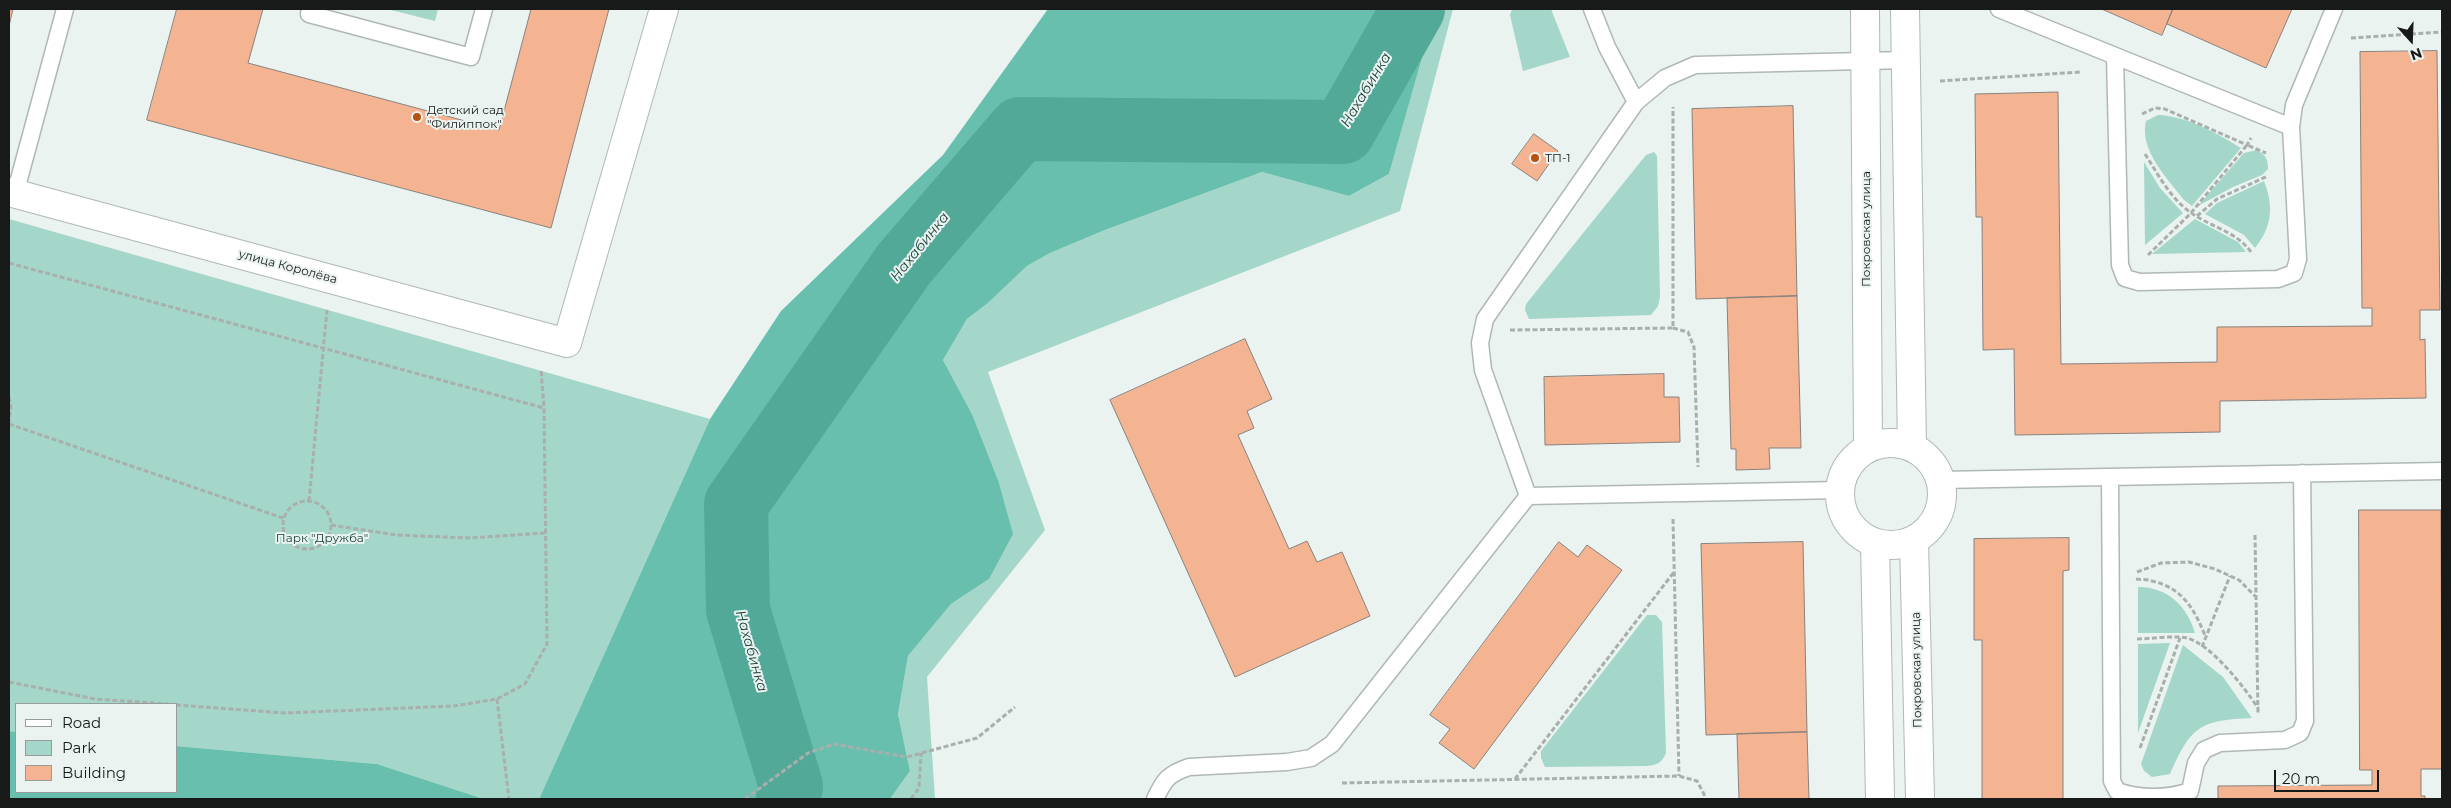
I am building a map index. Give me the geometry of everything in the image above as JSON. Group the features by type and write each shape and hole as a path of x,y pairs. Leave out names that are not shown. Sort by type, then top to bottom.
{"street":[{"name":"улица Королёва","path":"12,193 568,343 664,9"},
{"name":"Покровская улица","path":"1865,9 1868,448"},
{"path":"1906,9 1912,447"},
{"path":"1889,442 1912,447 1927,457 1938,473 1943,491 1940,511 1930,528 1914,540 1895,545 1875,543 1857,533 1845,518 1840,498 1842,478 1852,460 1868,448 1889,442"},
{"name":"Покровская улица","path":"1914,540 1920,799"},
{"path":"1875,543 1880,799"}],"lane":[{"path":"12,193 65,9"},
{"path":"310,9 309,14 471,57 484,9"},
{"path":"1592,9 1607,47 1636,102"},
{"path":"1998,9 2291,127"},
{"path":"2115,56 2120,265 2124,278 2139,282 2278,279 2294,273 2298,259 2291,127 2294,105 2334,9"},
{"path":"1528,496 1483,370 1480,343 1485,319 1636,102 1665,78 1696,65 1906,60"},
{"path":"1940,480 2442,471"},
{"path":"2110,477 2112,781 2117,791 2131,796 2178,796 2190,791 2196,763 2204,750 2220,743 2285,740 2300,733 2305,721 2302,473"},
{"path":"1528,496 1841,490"},
{"path":"1155,799 1164,781 1175,772 1189,767 1287,762 1312,758 1332,744 1528,496"}],"path":[{"path":"2348,38 2442,32"},
{"path":"1940,81 2086,72"},
{"path":"1673,104 1673,328"},
{"path":"2138,120 2146,110 2165,109 2247,145 2262,149 2269,155"},
{"path":"2146,257 2191,213 2247,145 2265,117"},
{"path":"2143,151 2163,183 2178,202 2191,213 2236,236 2255,257 2247,258"},
{"path":"2197,216 2216,199 2274,173"},
{"path":"2140,251 2146,257 2154,258"},
{"path":"9,263 544,408"},
{"path":"309,501 325,348 329,278"},
{"path":"1509,330 1673,328 1688,332 1694,347 1698,476"},
{"path":"178,705 285,713 454,706 497,699 525,684 547,644 544,408 539,336"},
{"path":"9,397 9,423 283,518"},
{"path":"1673,493 1679,776"},
{"path":"309,501 325,509 331,525 328,537 320,546 309,549 297,548 288,541 282,530 283,518 289,508 298,503 309,501"},
{"path":"331,525 396,534 470,538 545,533"},
{"path":"2255,535 2259,740"},
{"path":"2110,574 2136,572 2161,563 2189,562 2230,575 2239,580 2256,598"},
{"path":"1515,779 1675,571"},
{"path":"2136,572 2136,580 2151,580 2170,588 2186,598 2197,614 2206,638"},
{"path":"2202,647 2230,575"},
{"path":"2131,796 2130,776 2180,638"},
{"path":"2111,640 2187,638 2202,647 2232,673 2258,709"},
{"path":"9,682 95,699 153,703"},
{"path":"497,699 509,799"},
{"path":"745,799 761,785 808,753 834,744 907,757 977,738 1015,707"},
{"path":"911,799 918,788 921,754"},
{"path":"1342,783 1679,776 1697,781 1704,794 1704,799"}],"green space":[{"path":"387,9 438,9 435,21"},
{"path":"1048,9 1436,9 1389,174 1349,196 1262,172 1105,230 1050,253 1027,266 988,303 967,319 943,360 972,414 998,480 1013,534 989,579 951,604 908,656 898,714 910,771 890,799 539,799 710,419 781,311 943,155"},
{"path":"1436,9 1453,9 1400,211 988,372 1045,530 927,677 935,799 890,799 910,771 898,714 908,656 951,604 989,579 998,480 972,414 943,360 967,319 988,303 1027,266 1050,253 1105,230 1262,172 1349,196 1389,174"},
{"path":"1512,9 1551,9 1570,57 1523,71 1510,15"},
{"path":"2158,115 2179,118 2190,122 2212,131 2241,148 2192,206 2184,200 2150,153 2145,132 2146,121"},
{"path":"2257,150 2263,154 2268,163 2268,169 2262,175 2233,187 2198,206 2244,153"},
{"path":"1654,152 1657,156 1660,297 1658,306 1651,315 1529,319 1525,310 1526,304 1646,155"},
{"path":"2144,162 2160,188 2183,213 2145,245"},
{"path":"2264,181 2269,199 2270,216 2265,232 2255,248 2244,235 2205,214 2217,203"},
{"name":"Парк \"Дружба\"","path":"9,219 710,419 539,799 484,799 377,764 178,746 178,703 15,703 15,732 9,731"},
{"path":"2195,219 2238,242 2246,252 2152,254"},
{"path":"2138,587 2158,590 2175,600 2187,614 2195,633 2138,633"},
{"path":"1647,615 1656,615 1662,622 1666,753 1663,759 1656,764 1647,766 1545,767 1541,758 1541,751"},
{"path":"2170,643 2138,733 2138,644"},
{"path":"2183,645 2223,677 2252,718 2220,721 2199,729 2184,746 2170,774 2152,777 2144,771 2141,764"},
{"path":"9,731 15,732 15,793 178,793 178,746 377,764 484,799 9,799"}],"building":[{"path":"9,9 13,9 9,26"},
{"path":"177,9 263,9 248,63 499,130 531,9 609,9 551,228 147,120"},
{"path":"2102,9 2173,9 2162,35"},
{"path":"2173,9 2292,9 2266,68 2167,24"},
{"path":"2437,51 2440,310 2420,310 2420,340 2425,339 2426,398 2220,401 2220,432 2015,435 2014,349 1983,350 1982,217 1976,217 1975,94 2058,92 2061,364 2217,362 2217,327 2372,326 2372,308 2362,308 2360,52"},
{"path":"1793,106 1797,296 1696,299 1692,109"},
{"name":"ТП-1","path":"1534,134 1558,151 1537,181 1512,164"},
{"path":"1797,296 1801,448 1769,448 1770,469 1736,470 1736,449 1731,449 1727,298"},
{"path":"1245,339 1272,399 1247,411 1254,428 1238,435 1289,549 1307,541 1317,562 1342,552 1370,616 1235,677 1110,400"},
{"path":"1664,374 1664,397 1679,397 1680,442 1545,445 1544,377"},
{"path":"2359,510 2441,510 2442,769 2421,769 2421,796 2425,796 2425,799 2218,799 2218,786 2372,785 2372,770 2360,770"},
{"path":"2069,538 2069,570 2063,571 2063,799 1982,799 1982,640 1974,640 1974,539"},
{"path":"1559,542 1578,557 1587,545 1622,570 1474,769 1439,743 1450,729 1430,715"},
{"path":"1803,542 1807,732 1706,735 1701,544"},
{"path":"1807,732 1809,799 1739,799 1737,734"}],"waterway":[{"name":"Нахабинка","path":"788,799 791,786 738,610 736,504 904,264 1020,129 1343,132 1413,9"}],"place":[{"name":"Детский сад \"Филиппок\"","path":"417,117"},
{"name":"ТП-1","path":"1535,158"}]}
